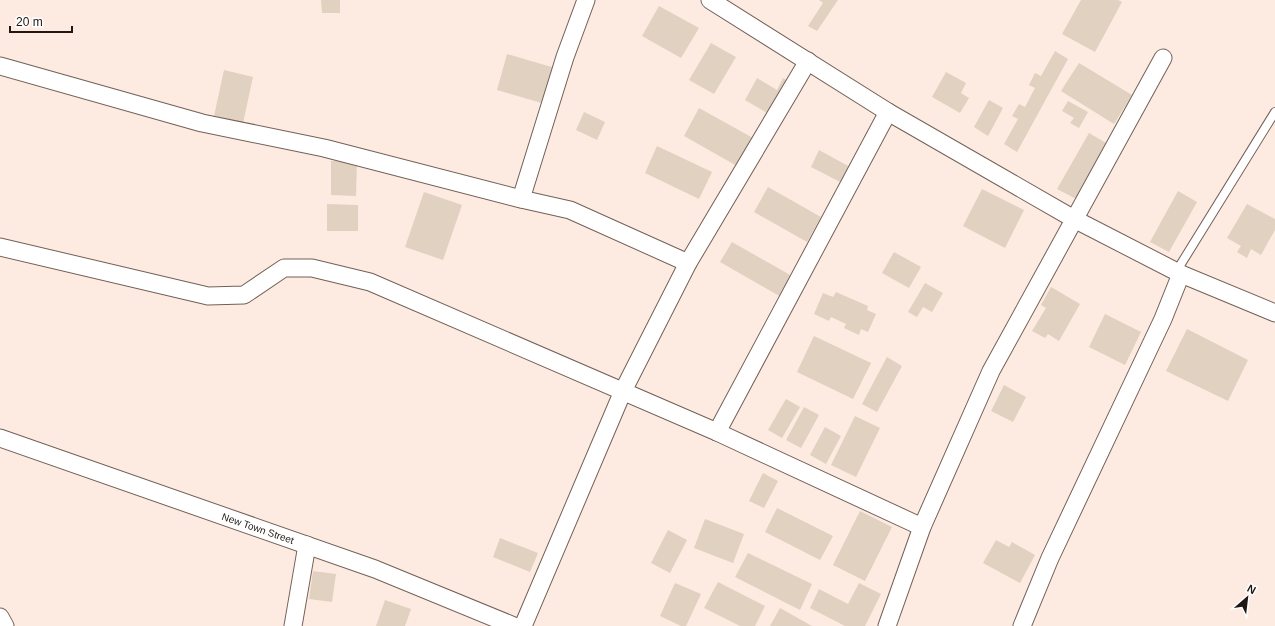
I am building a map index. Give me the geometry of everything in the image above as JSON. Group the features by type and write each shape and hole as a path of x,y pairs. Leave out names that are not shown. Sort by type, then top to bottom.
{"street":[{"path":"521,199 564,57 586,0"},
{"path":"710,0 888,112 1074,220 1178,273 1275,313"},
{"path":"887,626 922,527 991,371 1163,58"},
{"path":"523,626 623,391 688,263 808,61"},
{"path":"0,66 202,123 324,148 521,199 570,210 688,263"},
{"path":"717,432 888,112"},
{"path":"0,247 208,296 244,295 284,268 312,268 370,282 717,432 922,527"},
{"path":"1022,626 1050,558 1163,319 1178,273"},
{"name":"New Town Street","path":"0,438 375,569 514,626"},
{"path":"293,626 307,545"},
{"path":"0,617 5,626"}],"lane":[{"path":"1178,273 1275,112"}],"building":[{"path":"321,0 340,0 340,13 322,13"},
{"path":"819,0 838,0 817,31 808,26 823,3"},
{"path":"1081,0 1118,0 1122,2 1095,52 1062,34"},
{"path":"659,6 699,28 681,58 642,36"},
{"path":"711,43 736,57 714,94 689,80"},
{"path":"1055,51 1068,59 1017,152 1004,144 1018,119 1012,116 1019,104 1025,107 1035,88 1029,85 1035,73 1041,76"},
{"path":"507,54 555,68 545,104 497,90"},
{"path":"1079,63 1132,95 1114,124 1061,91"},
{"path":"224,70 253,77 243,123 214,116"},
{"path":"946,72 966,83 961,93 969,98 960,113 932,97"},
{"path":"757,78 777,90 783,78 793,84 774,117 745,100"},
{"path":"989,100 1003,108 988,136 974,127"},
{"path":"1068,101 1088,112 1079,128 1070,123 1074,118 1062,111"},
{"path":"699,108 753,138 737,166 684,136"},
{"path":"584,112 605,122 597,140 576,130"},
{"path":"1089,133 1113,147 1082,202 1057,189"},
{"path":"657,146 712,172 699,199 645,173"},
{"path":"819,150 850,167 842,183 811,167"},
{"path":"331,161 357,161 356,196 331,195"},
{"path":"768,187 821,217 807,242 754,212"},
{"path":"982,189 1024,210 1005,248 963,226"},
{"path":"1178,191 1197,202 1169,252 1150,242"},
{"path":"424,192 462,205 443,260 405,247"},
{"path":"327,204 358,205 358,231 327,231"},
{"path":"1247,204 1275,219 1275,230 1261,255 1251,249 1247,258 1237,252 1241,246 1227,238"},
{"path":"732,242 792,276 781,297 720,262"},
{"path":"894,252 921,267 909,288 882,273"},
{"path":"925,283 943,293 932,312 923,307 917,317 908,312"},
{"path":"1051,287 1080,304 1059,341 1048,334 1045,338 1032,331 1046,308 1041,305"},
{"path":"836,292 868,306 867,310 876,314 868,332 861,329 859,335 844,328 846,324 831,317 829,321 814,314 823,293 833,297"},
{"path":"1105,314 1141,332 1125,365 1089,347"},
{"path":"1187,329 1248,360 1228,401 1166,371"},
{"path":"814,336 871,363 853,399 797,372"},
{"path":"887,357 902,366 877,412 862,404"},
{"path":"1004,385 1026,397 1013,422 991,411"},
{"path":"786,399 800,407 782,438 768,430"},
{"path":"804,407 819,415 801,448 786,440"},
{"path":"855,416 880,428 856,477 831,465"},
{"path":"825,427 841,436 826,464 810,455"},
{"path":"763,473 778,481 764,508 749,501"},
{"path":"777,508 833,536 820,560 765,532"},
{"path":"860,511 892,527 865,581 833,565"},
{"path":"705,519 744,534 733,563 694,548"},
{"path":"668,530 687,540 670,573 651,563"},
{"path":"500,538 538,553 530,572 493,557"},
{"path":"996,540 1009,547 1012,542 1035,555 1020,583 983,563"},
{"path":"748,553 812,584 800,610 735,577"},
{"path":"313,571 336,574 332,602 309,599"},
{"path":"718,582 765,606 755,626 740,626 704,608"},
{"path":"675,583 701,594 686,626 681,626 660,616"},
{"path":"859,583 881,594 865,626 845,626 810,608 819,589 848,604"},
{"path":"385,600 411,609 405,626 376,626"},
{"path":"780,608 812,626 770,626"}]}
